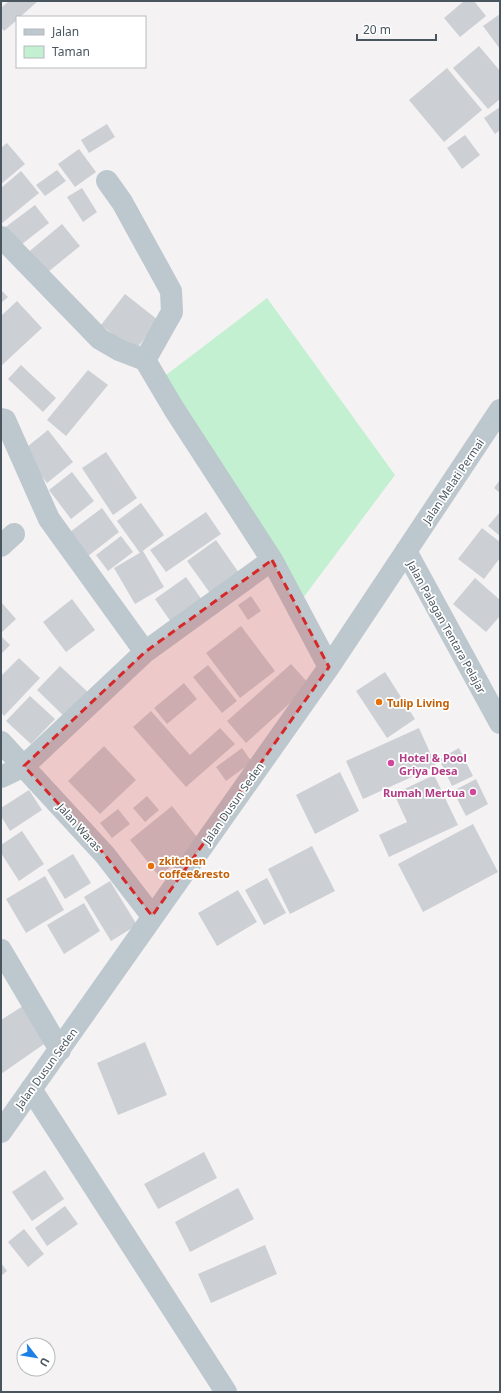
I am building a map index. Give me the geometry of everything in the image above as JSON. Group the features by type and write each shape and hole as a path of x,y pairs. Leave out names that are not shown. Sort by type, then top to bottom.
{"street":[{"path":"107,181 129,214 171,291 172,312 145,360"},
{"path":"1,237 100,339 119,350 145,360 174,409 272,560 329,667"},
{"name":"Jalan Melati Permai","path":"406,551 500,410"},
{"path":"1,419 5,420 49,519 145,652"},
{"name":"Jalan Dusun Seden","path":"1,1132 329,667 406,551"},
{"name":"Jalan Palagan Tentara Pelajar","path":"406,551 500,723"},
{"path":"1,777 24,766 145,652 272,560"},
{"name":"Jalan Waras","path":"1,742 106,855 152,916"},
{"path":"1,950 60,1050"},
{"path":"31,1089 226,1392"}],"highlighted area":[{"path":"272,560 329,667 152,916 105,855 24,766 145,652"}],"green space":[{"path":"267,298 395,475 300,602 162,378"}],"building":[{"path":"9,1 38,1 21,16 16,16 16,21 4,31 1,27 1,8"},
{"path":"464,1 474,1 486,16 460,37 444,18"},
{"path":"500,14 500,49 483,26"},
{"path":"479,46 500,71 500,99 488,109 453,68"},
{"path":"447,68 482,110 444,142 409,100"},
{"path":"500,107 500,130 495,134 484,118"},
{"path":"107,124 115,137 89,153 81,140"},
{"path":"465,135 480,155 462,169 447,148"},
{"path":"7,143 25,164 1,184 1,148"},
{"path":"79,149 96,172 75,187 58,164"},
{"path":"57,170 66,181 45,196 36,185"},
{"path":"21,171 39,193 1,224 1,188"},
{"path":"82,188 97,212 83,222 67,197"},
{"path":"35,205 49,223 17,248 3,229"},
{"path":"62,224 80,246 43,276 25,255"},
{"path":"1,290 8,297 1,303"},
{"path":"125,294 158,320 135,351 101,325"},
{"path":"17,301 42,328 1,366 1,316"},
{"path":"21,365 56,398 43,412 8,379"},
{"path":"88,370 108,385 66,436 47,420"},
{"path":"48,430 73,462 47,483 22,451"},
{"path":"106,452 137,498 113,515 82,468"},
{"path":"72,472 94,501 71,519 49,490"},
{"path":"500,480 500,493 494,488"},
{"path":"141,503 164,535 140,553 117,521"},
{"path":"102,508 119,532 88,556 70,532"},
{"path":"206,512 221,534 166,572 150,550"},
{"path":"500,512 500,536 488,526"},
{"path":"482,528 500,542 500,558 484,579 458,559"},
{"path":"121,536 133,552 108,571 96,555"},
{"path":"216,540 239,573 210,593 187,561"},
{"path":"143,551 164,587 135,604 114,568"},
{"path":"186,577 202,600 171,622 155,599"},
{"path":"475,578 500,600 500,616 486,632 453,604"},
{"path":"251,596 261,611 248,620 238,605"},
{"path":"72,599 95,630 66,652 43,622"},
{"path":"1,602 16,619 2,632 1,631"},
{"path":"241,626 275,671 240,698 206,653"},
{"path":"1,636 10,645 1,654"},
{"path":"19,658 40,678 4,716 1,712 1,676"},
{"path":"291,664 310,685 246,743 227,721"},
{"path":"208,665 237,701 222,713 193,677"},
{"path":"60,666 92,696 68,720 37,690"},
{"path":"385,672 415,719 387,738 356,691"},
{"path":"184,683 197,699 167,724 154,708"},
{"path":"30,696 55,719 31,744 6,721"},
{"path":"151,711 190,755 220,728 235,744 186,787 133,727"},
{"name":"Hotel & Pool Griya Desa","path":"419,728 436,766 363,799 346,761"},
{"path":"104,746 136,780 100,814 68,781"},
{"path":"242,748 252,762 226,781 216,767"},
{"path":"459,748 473,776 452,786 439,759"},
{"path":"340,772 359,811 315,834 296,795"},
{"path":"434,775 458,825 389,857 379,835 407,822 394,794"},
{"path":"476,779 488,804 466,816 453,791"},
{"path":"29,790 42,810 10,831 1,816 1,808"},
{"path":"147,796 159,810 145,822 133,808"},
{"path":"172,806 201,842 159,876 130,840"},
{"path":"118,809 130,824 112,838 100,823"},
{"path":"473,824 498,872 423,912 398,864"},
{"path":"22,831 44,864 19,881 1,853 1,845"},
{"path":"312,846 335,891 290,914 268,869"},
{"path":"73,854 91,883 65,899 47,870"},
{"path":"45,876 64,910 26,933 6,899"},
{"path":"267,878 286,913 264,925 245,890"},
{"path":"110,881 137,925 111,941 84,897"},
{"path":"238,890 257,922 217,946 198,913"},
{"path":"84,903 100,931 64,954 47,925"},
{"path":"23,1006 47,1042 1,1074 1,1020"},
{"path":"145,1042 167,1095 118,1115 97,1063"},
{"path":"204,1152 217,1178 158,1209 144,1184"},
{"path":"45,1170 64,1199 32,1221 12,1192"},
{"path":"238,1188 254,1219 190,1252 175,1222"},
{"path":"65,1206 78,1224 47,1246 35,1228"},
{"path":"24,1229 44,1254 28,1267 8,1242"},
{"path":"265,1245 277,1274 211,1303 198,1274"},
{"path":"1,1263 7,1271 1,1276"}],"place":[{"name":"Tulip Living","path":"379,702"},
{"name":"Hotel & Pool Griya Desa","path":"391,763"},
{"name":"Rumah Mertua","path":"473,792"},
{"name":"zkitchen coffee&resto","path":"151,866"}]}
